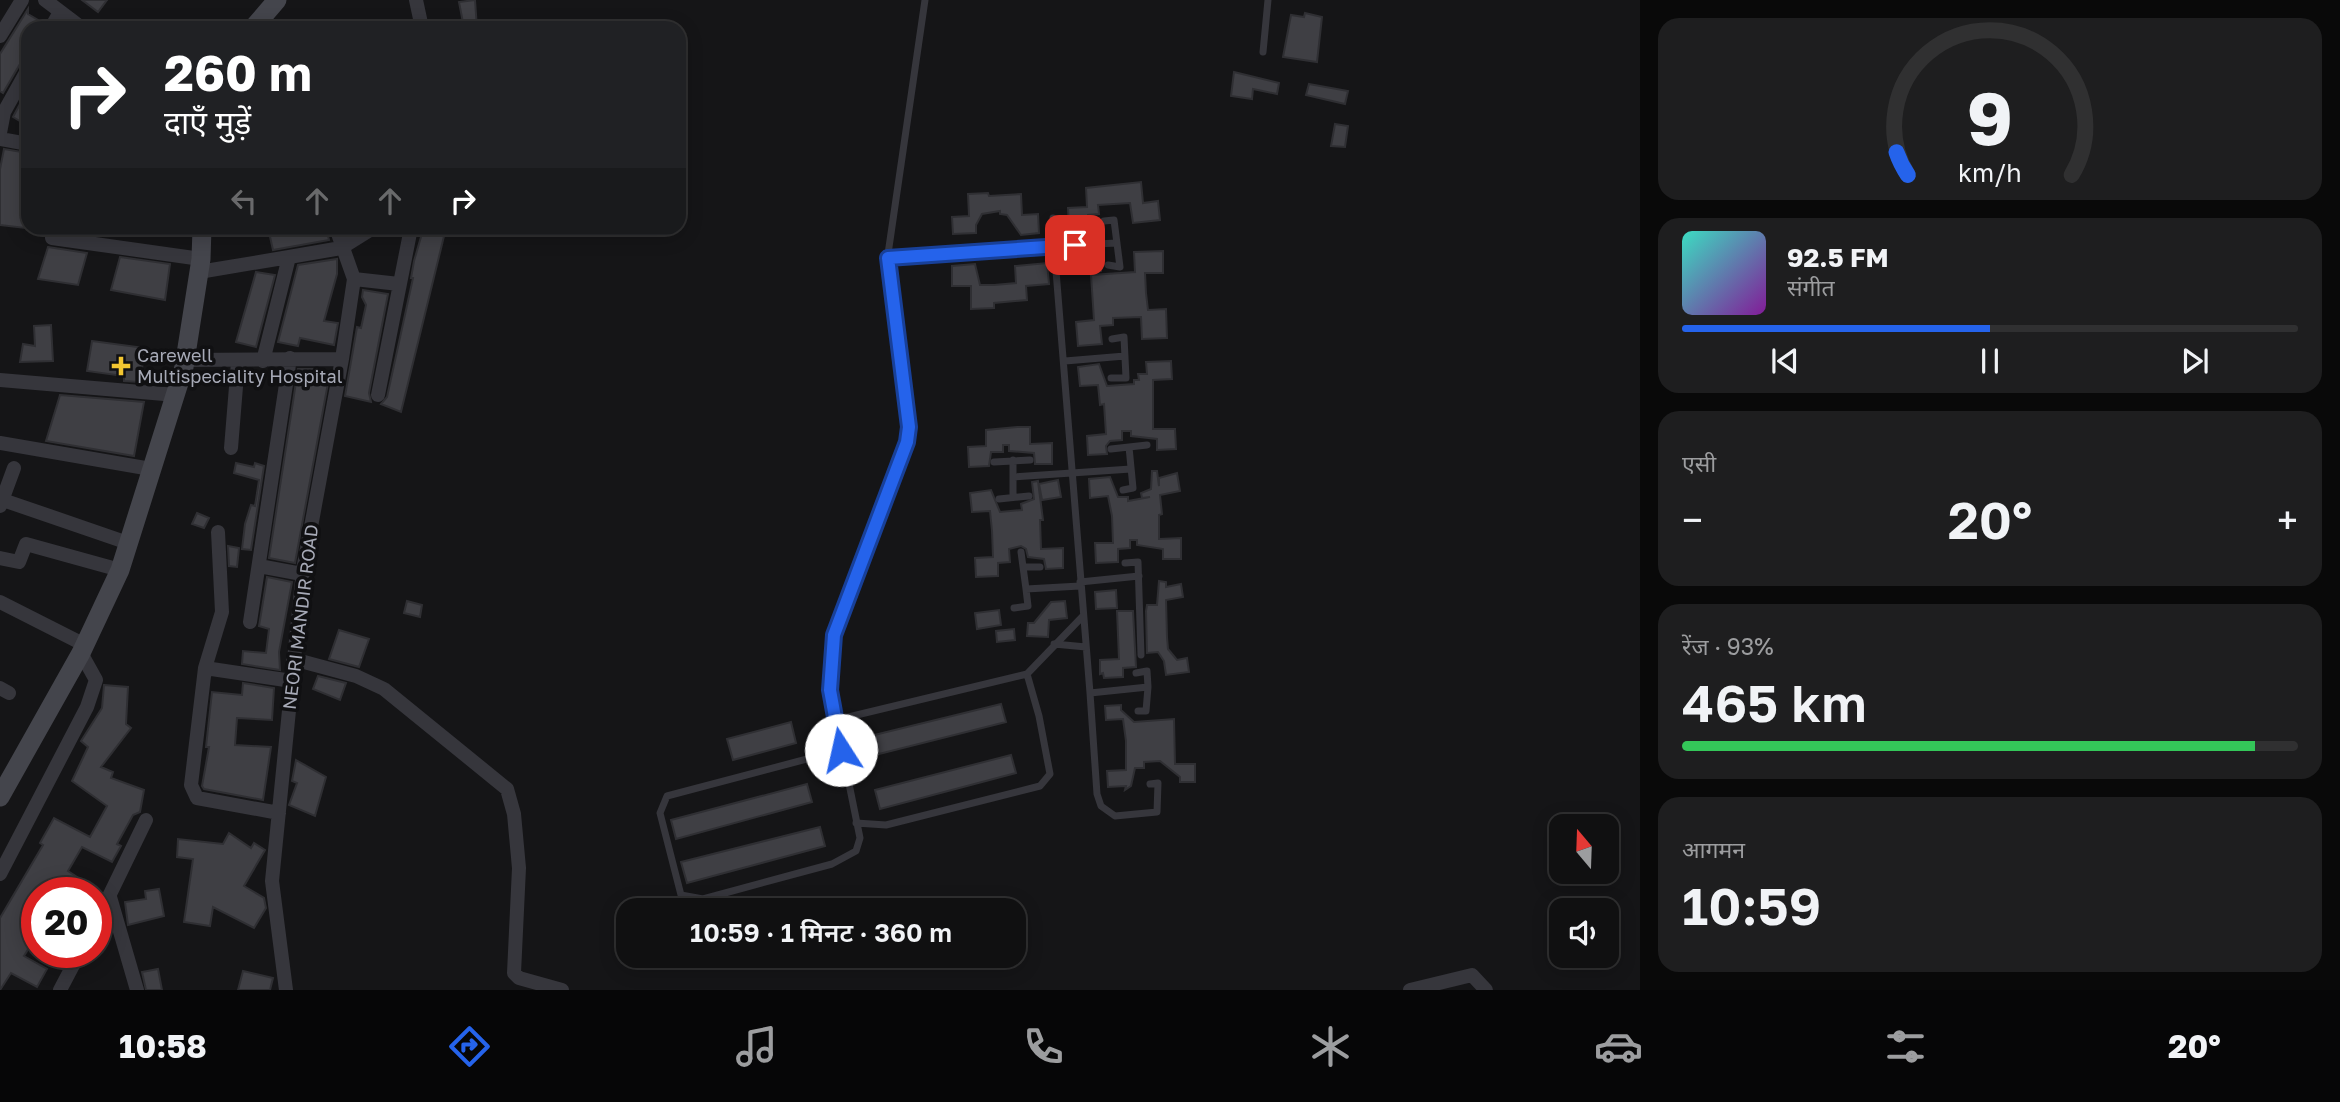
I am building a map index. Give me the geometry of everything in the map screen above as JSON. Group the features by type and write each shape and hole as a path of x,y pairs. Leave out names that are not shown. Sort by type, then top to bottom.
{"street":[{"path":"46,0 72,21"},
{"path":"260,21 277,0"},
{"path":"416,0 420,21"},
{"path":"0,36 17,2"},
{"path":"55,21 60,12"},
{"path":"0,133 4,112 21,82"},
{"path":"0,139 21,143"},
{"path":"2,788 83,649 120,570 186,360 200,266 202,235"},
{"path":"338,235 354,279 399,284"},
{"path":"52,238 200,266 289,257 341,248 362,235"},
{"path":"378,395 410,235"},
{"path":"263,361 289,257"},
{"name":"NEORI MANDIR ROAD","path":"286,990 272,881 293,659 302,574 354,279"},
{"path":"186,360 238,362 290,358 342,359"},
{"path":"250,622 290,358"},
{"path":"231,448 238,362"},
{"path":"0,380 176,395"},
{"path":"0,443 150,469"},
{"path":"14,468 1,504 128,543"},
{"path":"218,532 222,612 205,668 191,766 191,785 197,798 279,813"},
{"path":"0,558 19,562 26,544 120,570"},
{"path":"259,566 302,574"},
{"path":"0,602 83,649 96,680 87,707 0,874"},
{"path":"293,659 356,677 384,689 507,789 514,814 519,868 514,973 519,978 562,990"},
{"path":"205,668 292,681"},
{"path":"112,893 146,820"},
{"path":"112,904 137,990"},
{"path":"60,990 72,968"},
{"path":"1410,990 1472,975 1486,990"}],"lane":[{"path":"841,750 667,796 660,813 681,895 703,899 832,864 856,851 860,838 830,690 834,635 907,442 909,427 888,258 925,0"},
{"path":"1263,52 1268,0"},
{"path":"1053,218 1097,794 1101,806 1115,816 1157,812 1158,783 1150,784"},
{"path":"1104,220 1114,220 1120,267 1108,265"},
{"path":"888,258 1117,243"},
{"path":"1111,378 1126,378 1124,337 1112,339"},
{"path":"1065,361 1125,356"},
{"path":"1111,449 1147,445"},
{"path":"1123,490 1133,488 1129,447"},
{"path":"1013,460 1013,497"},
{"path":"994,461 1030,460"},
{"path":"1014,477 1131,469"},
{"path":"999,499 1029,496"},
{"path":"1014,608 1028,606 1021,552"},
{"path":"1125,563 1138,562 1141,655"},
{"path":"1023,567 1040,566"},
{"path":"1026,590 1139,576"},
{"path":"836,720 1010,675 1027,674 1083,616"},
{"path":"1054,644 1086,647"},
{"path":"1136,673 1147,671 1146,711 1139,711"},
{"path":"856,823 886,825 1040,786 1050,774 1039,716 1027,674"},
{"path":"1090,693 1148,687"}],"building":[{"path":"82,0 107,0 98,12"},
{"path":"475,0 476,21 463,21 459,2"},
{"path":"28,9 28,14 40,21 21,21 21,63 3,93 0,91 0,54"},
{"path":"1305,13 1322,17 1317,62 1283,57 1291,15 1304,17"},
{"path":"1234,72 1279,83 1277,94 1253,89 1252,99 1231,96"},
{"path":"1309,84 1348,91 1345,104 1306,95"},
{"path":"21,102 21,122 13,117"},
{"path":"1335,124 1348,126 1345,147 1331,146"},
{"path":"4,149 21,152 21,228 0,225 0,169"},
{"path":"1141,182 1143,203 1158,201 1160,220 1133,223 1130,203 1098,205 1099,214 1088,215 1088,225 1069,226 1068,208 1087,207 1086,188"},
{"path":"988,193 989,196 1021,194 1022,215 1038,214 1039,233 1021,235 1007,215 1000,214 1000,211 982,214 976,225 976,233 953,234 952,217 969,216 968,194"},
{"path":"270,235 328,235 329,240 273,250"},
{"path":"422,235 444,235 401,412 381,404 387,397 413,278 414,261"},
{"path":"48,247 87,253 78,285 38,279"},
{"path":"1163,251 1163,273 1145,273 1148,310 1166,309 1167,338 1142,339 1141,317 1113,318 1113,325 1100,326 1102,344 1078,346 1076,322 1094,320 1091,275 1135,272 1134,252"},
{"path":"1100,255 1101,271 1075,273 1073,257"},
{"path":"120,257 170,264 165,300 111,290"},
{"path":"337,259 337,274 324,321 338,323 334,345 300,338 298,346 278,342 298,265"},
{"path":"1047,263 1049,284 1026,286 1027,300 994,303 994,308 971,309 971,286 952,286 952,266 975,264 980,285 994,285 1016,283 1015,266"},
{"path":"256,272 275,275 256,347 236,342"},
{"path":"363,290 388,294 369,393 371,402 345,396 357,327 361,328 366,305 362,297"},
{"path":"51,325 53,361 20,362 23,344 35,346 34,326"},
{"path":"92,341 145,348 140,382 124,381 124,376 87,371"},
{"path":"1171,361 1172,379 1153,380 1153,429 1175,429 1176,449 1157,450 1157,439 1131,436 1131,431 1122,431 1122,440 1110,441 1106,446 1107,454 1088,455 1087,436 1106,434 1104,404 1100,405 1098,385 1080,386 1078,367 1099,364 1107,386 1134,384 1134,380 1139,380 1138,374 1147,374 1146,362"},
{"path":"298,369 317,369 316,381 328,383 295,563 269,558"},
{"path":"60,395 144,402 134,456 46,441"},
{"path":"1030,427 1030,444 1052,443 1052,464 1035,464 1034,453 1009,451 1009,445 1003,445 1003,452 991,452 989,466 969,467 968,447 986,446 986,430"},
{"path":"236,463 264,466 251,550 242,549 245,524 251,505 255,506 259,480 234,473"},
{"path":"1152,471 1157,471 1159,486 1159,478 1177,473 1180,491 1160,495 1162,514 1159,515 1159,539 1181,538 1181,559 1163,559 1163,549 1137,545 1137,540 1130,540 1130,548 1118,549 1118,562 1096,563 1095,543 1113,543 1112,516 1108,496 1090,498 1089,479 1110,477 1118,497 1128,497 1128,501 1150,497 1142,498 1141,493 1151,489"},
{"path":"1058,480 1061,497 1042,500 1039,484"},
{"path":"1038,481 1043,520 1040,520 1041,549 1063,548 1063,568 1046,569 1044,559 1028,557 1026,549 1021,546 1009,549 1010,562 998,563 998,576 976,577 975,558 993,557 992,531 990,511 972,512 970,493 991,490 1000,512 1022,510 1021,504 1034,499 1032,482"},
{"path":"197,513 209,518 204,528 192,524"},
{"path":"228,546 239,548 237,567 229,566"},
{"path":"267,577 292,582 279,652 280,670 242,664 243,651 266,653 269,629 259,626"},
{"path":"1159,581 1166,582 1166,587 1181,584 1183,597 1166,600 1168,649 1177,660 1187,658 1189,672 1166,675 1164,661 1158,652 1147,653 1147,605 1157,605"},
{"path":"1116,590 1117,608 1096,609 1095,592"},
{"path":"407,601 422,605 420,617 404,613"},
{"path":"1065,601 1067,618 1049,620 1048,637 1027,636 1028,623 1034,623 1051,602"},
{"path":"999,610 1001,625 977,629 975,613"},
{"path":"1117,611 1133,611 1136,667 1123,668 1123,677 1104,678 1103,673 1100,674 1100,660 1119,659"},
{"path":"1014,629 1015,640 997,642 996,631"},
{"path":"339,630 369,639 359,667 329,659"},
{"path":"318,676 346,683 340,700 313,689"},
{"path":"243,683 274,688 272,720 237,718 235,745 271,747 263,800 204,789 202,786 209,747 206,747 212,692 242,695"},
{"path":"104,685 128,687 126,724 131,728 101,767 113,772 111,778 144,790 140,812 133,815 117,844 121,846 112,862 82,847 68,871 77,877 24,877 43,845 40,843 54,818 90,837 107,806 72,781 88,747 81,741 102,708"},
{"path":"1001,704 1006,722 867,757 862,738"},
{"path":"1121,705 1121,710 1134,722 1174,719 1175,764 1195,764 1195,782 1180,782 1180,777 1160,761 1144,762 1144,768 1135,768 1131,786 1125,790 1126,786 1108,787 1107,771 1126,770 1126,741 1123,719 1106,720 1105,706"},
{"path":"791,722 796,743 733,760 727,739"},
{"path":"1011,755 1016,773 880,809 875,790"},
{"path":"296,760 326,777 315,816 289,805 297,783 292,781"},
{"path":"807,784 812,802 676,839 671,820"},
{"path":"820,827 825,846 687,883 681,862"},
{"path":"229,833 251,848 254,843 265,850 244,886 264,898 266,908 254,928 213,907 210,926 184,922 193,859 177,857 178,839 223,844"},
{"path":"21,882 21,968 47,969 37,987 11,973 0,990 0,918"},
{"path":"159,889 164,916 128,925 125,902 146,899 145,891"},
{"path":"158,969 162,990 146,990 142,972"},
{"path":"243,971 273,978 270,990 238,990"}],"place":[{"name":"Carewell Multispeciality Hospital","path":"121,366"}],"route":[{"path":"841,750 830,690 834,635 907,442 909,427 888,258 1075,245"}]}
